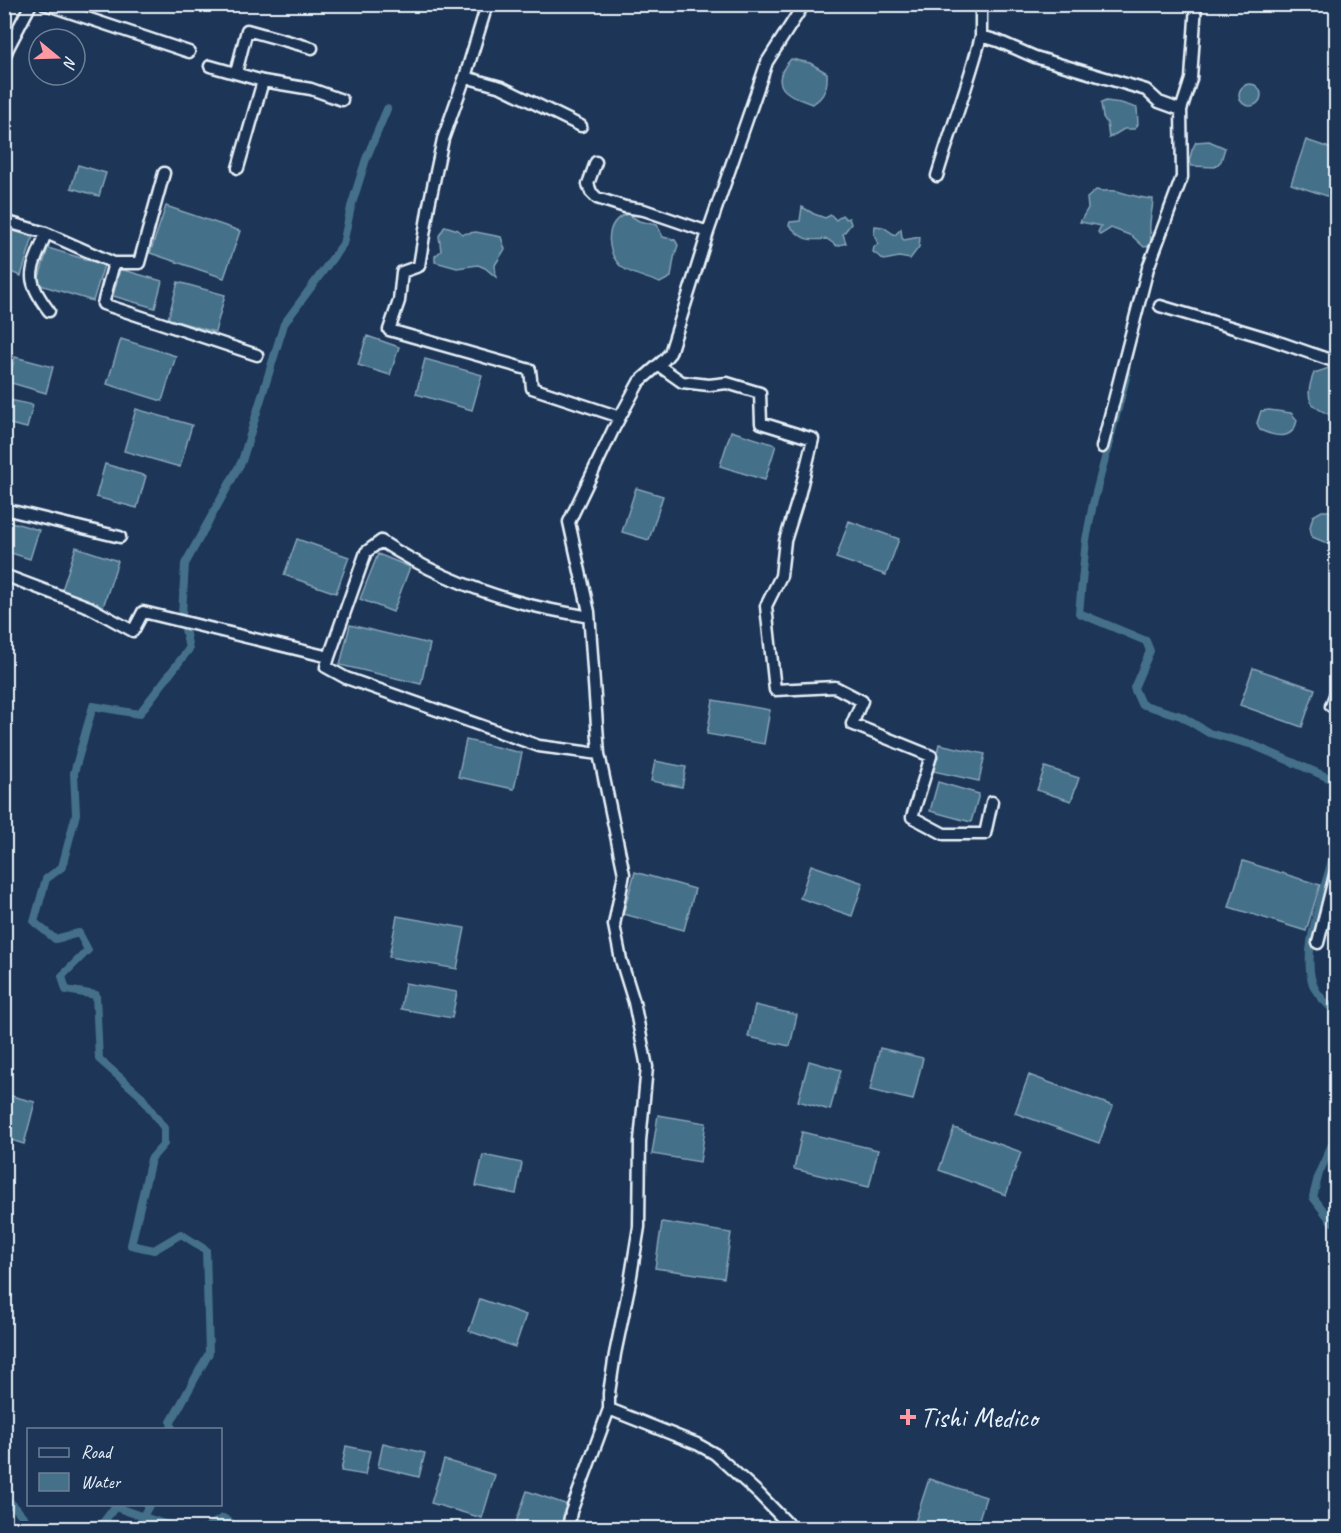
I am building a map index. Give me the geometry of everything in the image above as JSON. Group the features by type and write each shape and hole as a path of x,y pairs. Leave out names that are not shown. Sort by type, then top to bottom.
{"street":[{"path":"4,58 31,4"},
{"path":"45,4 189,52"},
{"path":"483,4 486,9 441,151 419,266 402,272 399,301 389,330 530,370 532,388 620,417"},
{"path":"568,1528 571,1512 609,1408 615,1354 639,1227 640,1141 647,1067 634,1002 621,960 614,925 624,874 599,754 589,617 569,522 639,382 670,353 708,232 767,62 804,4"},
{"path":"937,176 971,75 981,36 981,4"},
{"path":"1102,447 1148,268 1182,177 1181,110 1191,79 1196,4"},
{"path":"236,74 247,30 312,48"},
{"path":"981,36 1035,57 1146,90 1160,102 1181,110"},
{"path":"210,66 263,81 311,89 342,100"},
{"path":"465,78 501,87 581,126"},
{"path":"238,168 263,81"},
{"path":"596,162 588,184 591,192 597,198 644,210 708,232"},
{"path":"4,221 46,233 114,263 139,263 164,173"},
{"path":"46,233 30,277 36,293 49,310"},
{"path":"114,263 103,304 257,355"},
{"path":"1160,306 1336,362"},
{"path":"658,365 682,381 709,386 727,383 760,393 761,423 813,439 785,541 781,576 766,606 775,690 835,687 862,701 852,724 931,756 912,817 944,834 985,834 992,802"},
{"path":"4,509 120,537"},
{"path":"589,617 530,605 484,591 406,557 381,541 366,552 326,667 346,678 539,746 599,754"},
{"path":"4,575 89,607 133,631 143,612 329,657"},
{"path":"1336,693 1331,706 1336,708"},
{"path":"1318,943 1336,871"},
{"path":"609,1408 715,1454 792,1528"}],"water":[{"path":"791,59 810,63 827,73 824,91 820,99 812,104 788,93 780,82 780,76"},
{"path":"1250,84 1258,87 1261,95 1258,103 1250,106 1242,103 1239,95 1242,87"},
{"path":"1106,101 1137,108 1138,124 1135,129 1124,129 1109,138 1101,103"},
{"path":"1306,140 1336,150 1336,199 1291,184"},
{"path":"1209,141 1225,148 1221,161 1215,167 1192,166 1189,162 1196,142"},
{"path":"78,165 106,173 99,196 71,188"},
{"path":"1096,190 1117,191 1153,199 1150,246 1144,247 1132,236 1111,228 1100,235 1098,232 1101,226 1080,222 1088,208 1087,198"},
{"path":"166,206 240,231 224,278 150,253"},
{"path":"802,207 825,218 831,215 836,220 842,215 846,219 849,218 851,224 843,234 846,243 837,246 827,239 814,240 798,234 789,225 790,222 800,221"},
{"path":"628,214 639,221 657,225 663,237 675,240 678,245 671,277 660,283 636,275 617,262 610,247 609,238 614,223 620,217"},
{"path":"445,226 458,230 462,234 476,232 501,237 505,249 495,265 496,277 478,265 457,268 435,262 435,256 441,251 439,236"},
{"path":"875,226 883,227 895,235 901,229 904,240 920,237 919,247 910,259 899,257 884,260 873,252 874,247 878,244 874,234"},
{"path":"5,228 33,237 21,276 5,270"},
{"path":"48,248 104,265 93,301 37,284"},
{"path":"120,269 162,281 155,308 113,296"},
{"path":"178,282 225,295 215,332 168,319"},
{"path":"367,336 399,347 390,375 358,365"},
{"path":"121,339 176,356 162,401 107,384"},
{"path":"15,357 53,367 46,393 8,382"},
{"path":"425,359 482,375 472,410 416,394"},
{"path":"1329,368 1336,369 1336,417 1320,410 1311,402 1309,396 1314,373"},
{"path":"5,399 33,405 27,428 5,423"},
{"path":"136,409 192,425 180,467 124,451"},
{"path":"1261,411 1291,413 1297,420 1292,431 1283,436 1260,430 1257,423"},
{"path":"731,431 776,445 765,480 720,466"},
{"path":"105,464 146,476 137,508 96,497"},
{"path":"636,488 663,496 649,540 622,532"},
{"path":"1322,511 1329,511 1336,516 1335,544 1312,537 1310,527 1313,516"},
{"path":"4,520 39,530 30,559 5,551"},
{"path":"849,521 899,539 886,575 836,558"},
{"path":"297,539 349,557 336,593 284,575"},
{"path":"76,547 118,561 103,607 61,593"},
{"path":"378,554 410,567 393,612 360,599"},
{"path":"350,625 430,644 421,684 340,665"},
{"path":"1253,668 1315,689 1302,727 1240,705"},
{"path":"713,700 770,710 764,744 707,734"},
{"path":"466,740 522,753 514,789 458,777"},
{"path":"939,744 985,754 979,781 933,771"},
{"path":"655,761 686,767 682,787 651,781"},
{"path":"1045,767 1079,778 1071,801 1037,790"},
{"path":"938,782 979,794 971,822 930,811"},
{"path":"1243,861 1320,885 1306,931 1229,907"},
{"path":"811,865 863,883 852,916 800,898"},
{"path":"635,872 695,889 684,930 623,914"},
{"path":"397,916 465,928 457,969 389,957"},
{"path":"405,983 457,992 452,1018 401,1009"},
{"path":"755,1005 797,1015 790,1046 748,1037"},
{"path":"880,1048 923,1058 913,1100 870,1090"},
{"path":"809,1061 841,1070 830,1110 798,1101"},
{"path":"1029,1075 1113,1106 1099,1143 1015,1113"},
{"path":"4,1094 35,1102 24,1144 5,1138"},
{"path":"658,1115 706,1123 700,1162 652,1154"},
{"path":"954,1128 1021,1152 1006,1195 939,1170"},
{"path":"802,1132 878,1150 869,1187 794,1169"},
{"path":"483,1155 522,1163 516,1194 476,1186"},
{"path":"662,1222 731,1233 724,1278 655,1268"},
{"path":"480,1299 526,1315 515,1347 469,1331"},
{"path":"383,1443 425,1453 419,1477 378,1467"},
{"path":"346,1446 370,1451 365,1475 341,1471"},
{"path":"444,1460 495,1475 482,1518 431,1503"},
{"path":"929,1479 986,1497 976,1528 937,1528 915,1522"},
{"path":"527,1491 568,1505 560,1528 514,1528"}],"waterway":[{"path":"172,1428 171,1422 209,1353 206,1250 181,1234 154,1250 131,1245 151,1159 164,1144 164,1128 140,1095 99,1059 96,995 66,990 62,976 88,950 79,933 55,939 34,922 46,879 62,867 76,814 74,773 93,706 139,714 189,649 182,614 185,564 242,461 284,324 343,244 351,207 366,159 387,109"},
{"path":"1127,374 1093,504 1086,540 1079,613 1146,641 1150,651 1134,688 1141,704 1181,716 1209,733 1253,745 1336,781"},
{"path":"1336,845 1316,918 1310,957 1310,975 1315,989 1336,1012"},
{"path":"1336,1136 1319,1173 1313,1197 1332,1222 1336,1221"},
{"path":"4,1510 11,1503 33,1528"},
{"path":"143,1516 149,1506"},
{"path":"99,1528 115,1507 176,1528"},
{"path":"206,1528 223,1518 239,1528"}],"place":[{"name":"Tishi Medico","path":"908,1417"}]}
